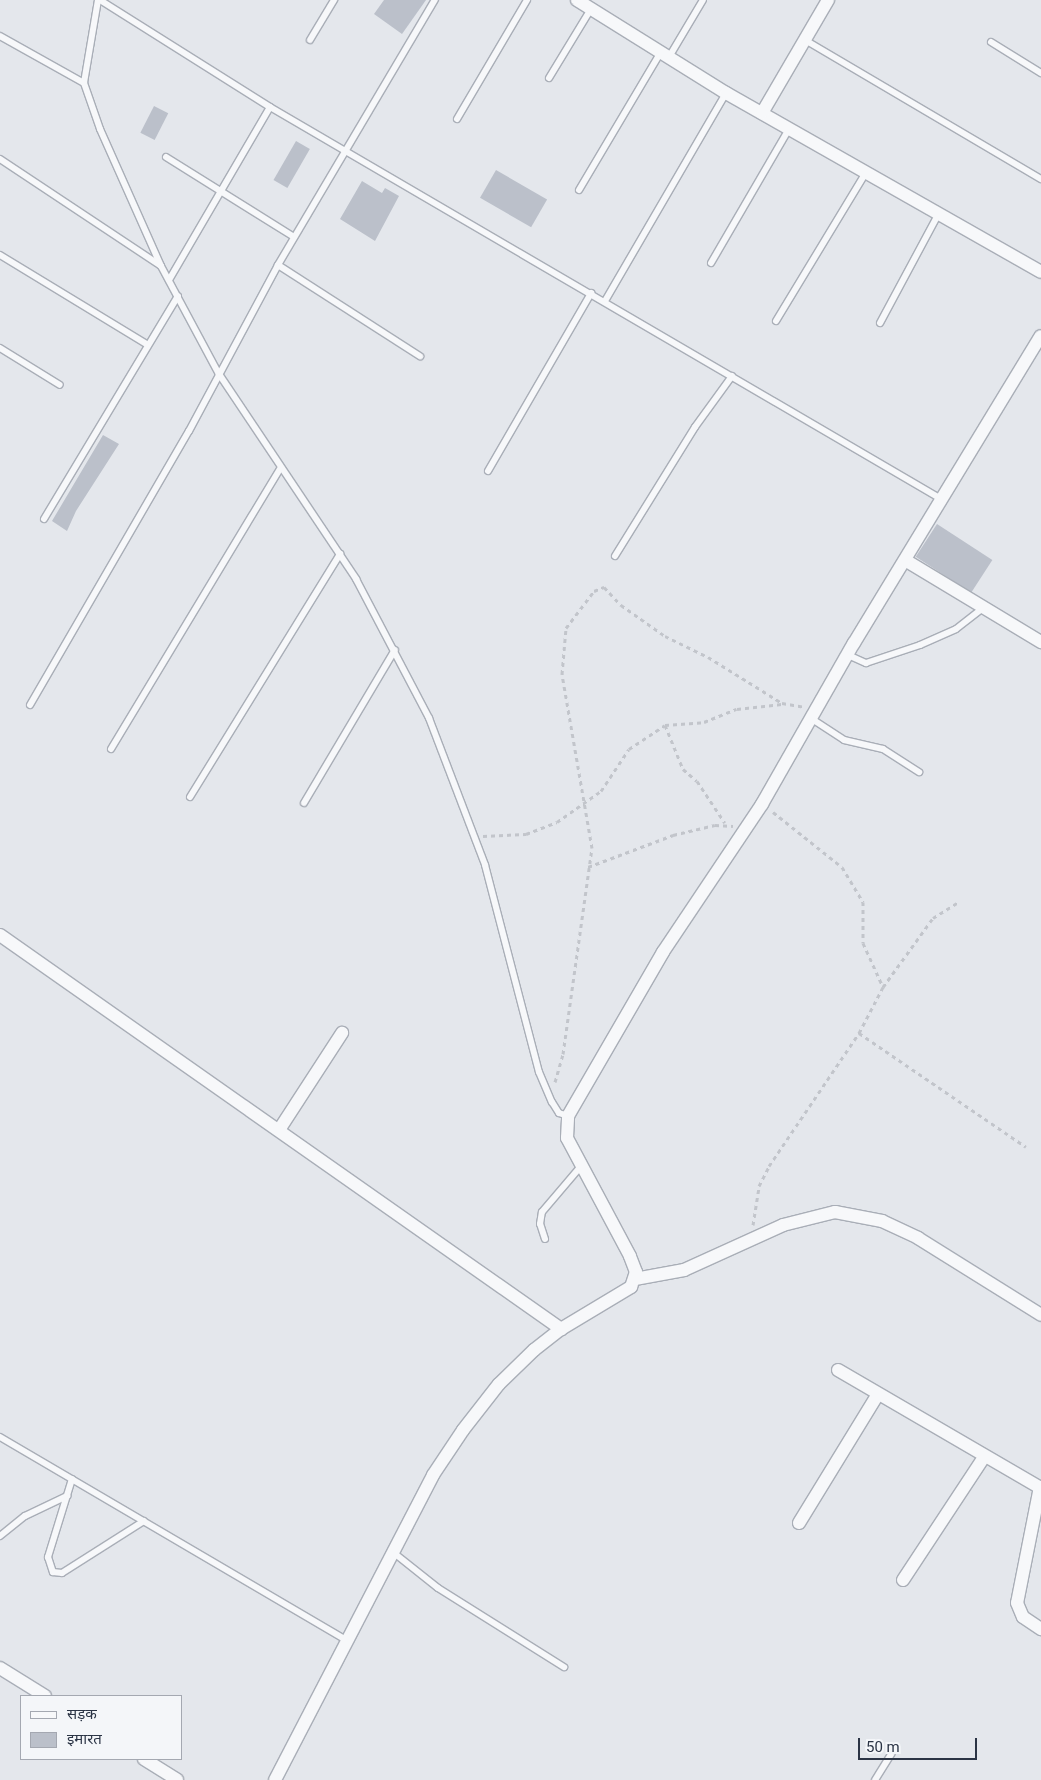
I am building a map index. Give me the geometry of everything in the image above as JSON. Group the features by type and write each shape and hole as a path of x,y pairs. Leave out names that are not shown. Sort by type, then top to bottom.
{"street":[{"path":"577,0 726,93 1041,272"},
{"path":"762,113 828,0"},
{"path":"635,1279 630,1256 567,1138 568,1116 663,952 762,804 941,499 1041,336"},
{"path":"905,560 1041,642"},
{"path":"0,935 561,1329"},
{"path":"279,1130 342,1033"},
{"path":"275,1780 349,1641 433,1475 463,1430 499,1384 561,1329 626,1292 635,1279 684,1270 751,1238 820,1213 882,1221 960,1263 1041,1315"},
{"path":"838,1370 984,1457 1041,1487 1017,1603 1022,1617 1041,1629"},
{"path":"799,1523 878,1394"},
{"path":"903,1580 984,1457"},
{"path":"0,1668 43,1695"},
{"path":"146,1760 178,1780"}],"lane":[{"path":"568,1116 559,1113 538,1072 492,889 429,718 395,650 340,554 280,469 220,374 162,266 100,129 84,84 99,0 270,107 345,149 941,499"},
{"path":"310,40 334,0"},
{"path":"30,704 220,374 294,237 435,0"},
{"path":"458,119 527,0"},
{"path":"579,190 665,55 703,0"},
{"path":"549,78 591,9"},
{"path":"0,36 84,84"},
{"path":"805,40 1041,178"},
{"path":"991,42 1041,72"},
{"path":"605,302 726,93"},
{"path":"169,280 223,192 270,107"},
{"path":"711,263 789,129"},
{"path":"166,157 294,237"},
{"path":"0,159 162,266"},
{"path":"776,321 866,174"},
{"path":"880,323 938,215"},
{"path":"0,255 148,345"},
{"path":"278,265 420,356"},
{"path":"488,471 591,293"},
{"path":"44,518 178,296"},
{"path":"0,348 60,385"},
{"path":"615,556 695,427 732,376"},
{"path":"112,749 280,469"},
{"path":"190,797 340,554"},
{"path":"848,655 866,663 920,645 962,626 984,607"},
{"path":"304,803 395,650"},
{"path":"815,714 844,740 887,751 919,772"},
{"path":"545,1239 540,1224 542,1212 582,1165"},
{"path":"0,1437 349,1641"},
{"path":"72,1479 48,1557 51,1570 57,1574 144,1521"},
{"path":"0,1536 25,1516 67,1496"},
{"path":"394,1553 438,1588 564,1667"},
{"path":"875,1780 891,1754"}],"path":[{"path":"552,1102 563,1054 592,848 587,802 561,655 566,628 598,587 612,592 621,605 665,636 708,657 782,703 815,714"},
{"path":"474,836 540,829 587,802 601,791 629,750 666,724 704,722 737,709 782,703"},
{"path":"666,724 683,769 697,781 726,824"},
{"path":"762,804 842,867 863,902 863,943 883,988"},
{"path":"588,867 673,835 726,824 743,830"},
{"path":"751,1238 759,1186 769,1166 859,1034 883,988 922,931 959,902"},
{"path":"859,1034 1026,1147"}],"building":[{"path":"384,0 426,0 402,34 374,14"},
{"path":"154,106 168,113 155,140 140,133"},
{"path":"296,141 310,149 287,188 274,180"},
{"path":"496,170 547,199 531,227 480,198"},
{"path":"362,181 382,193 385,188 399,196 375,241 340,219"},
{"path":"103,435 119,444 76,511 67,531 52,521"},
{"path":"937,524 992,560 971,593 916,557"}]}
